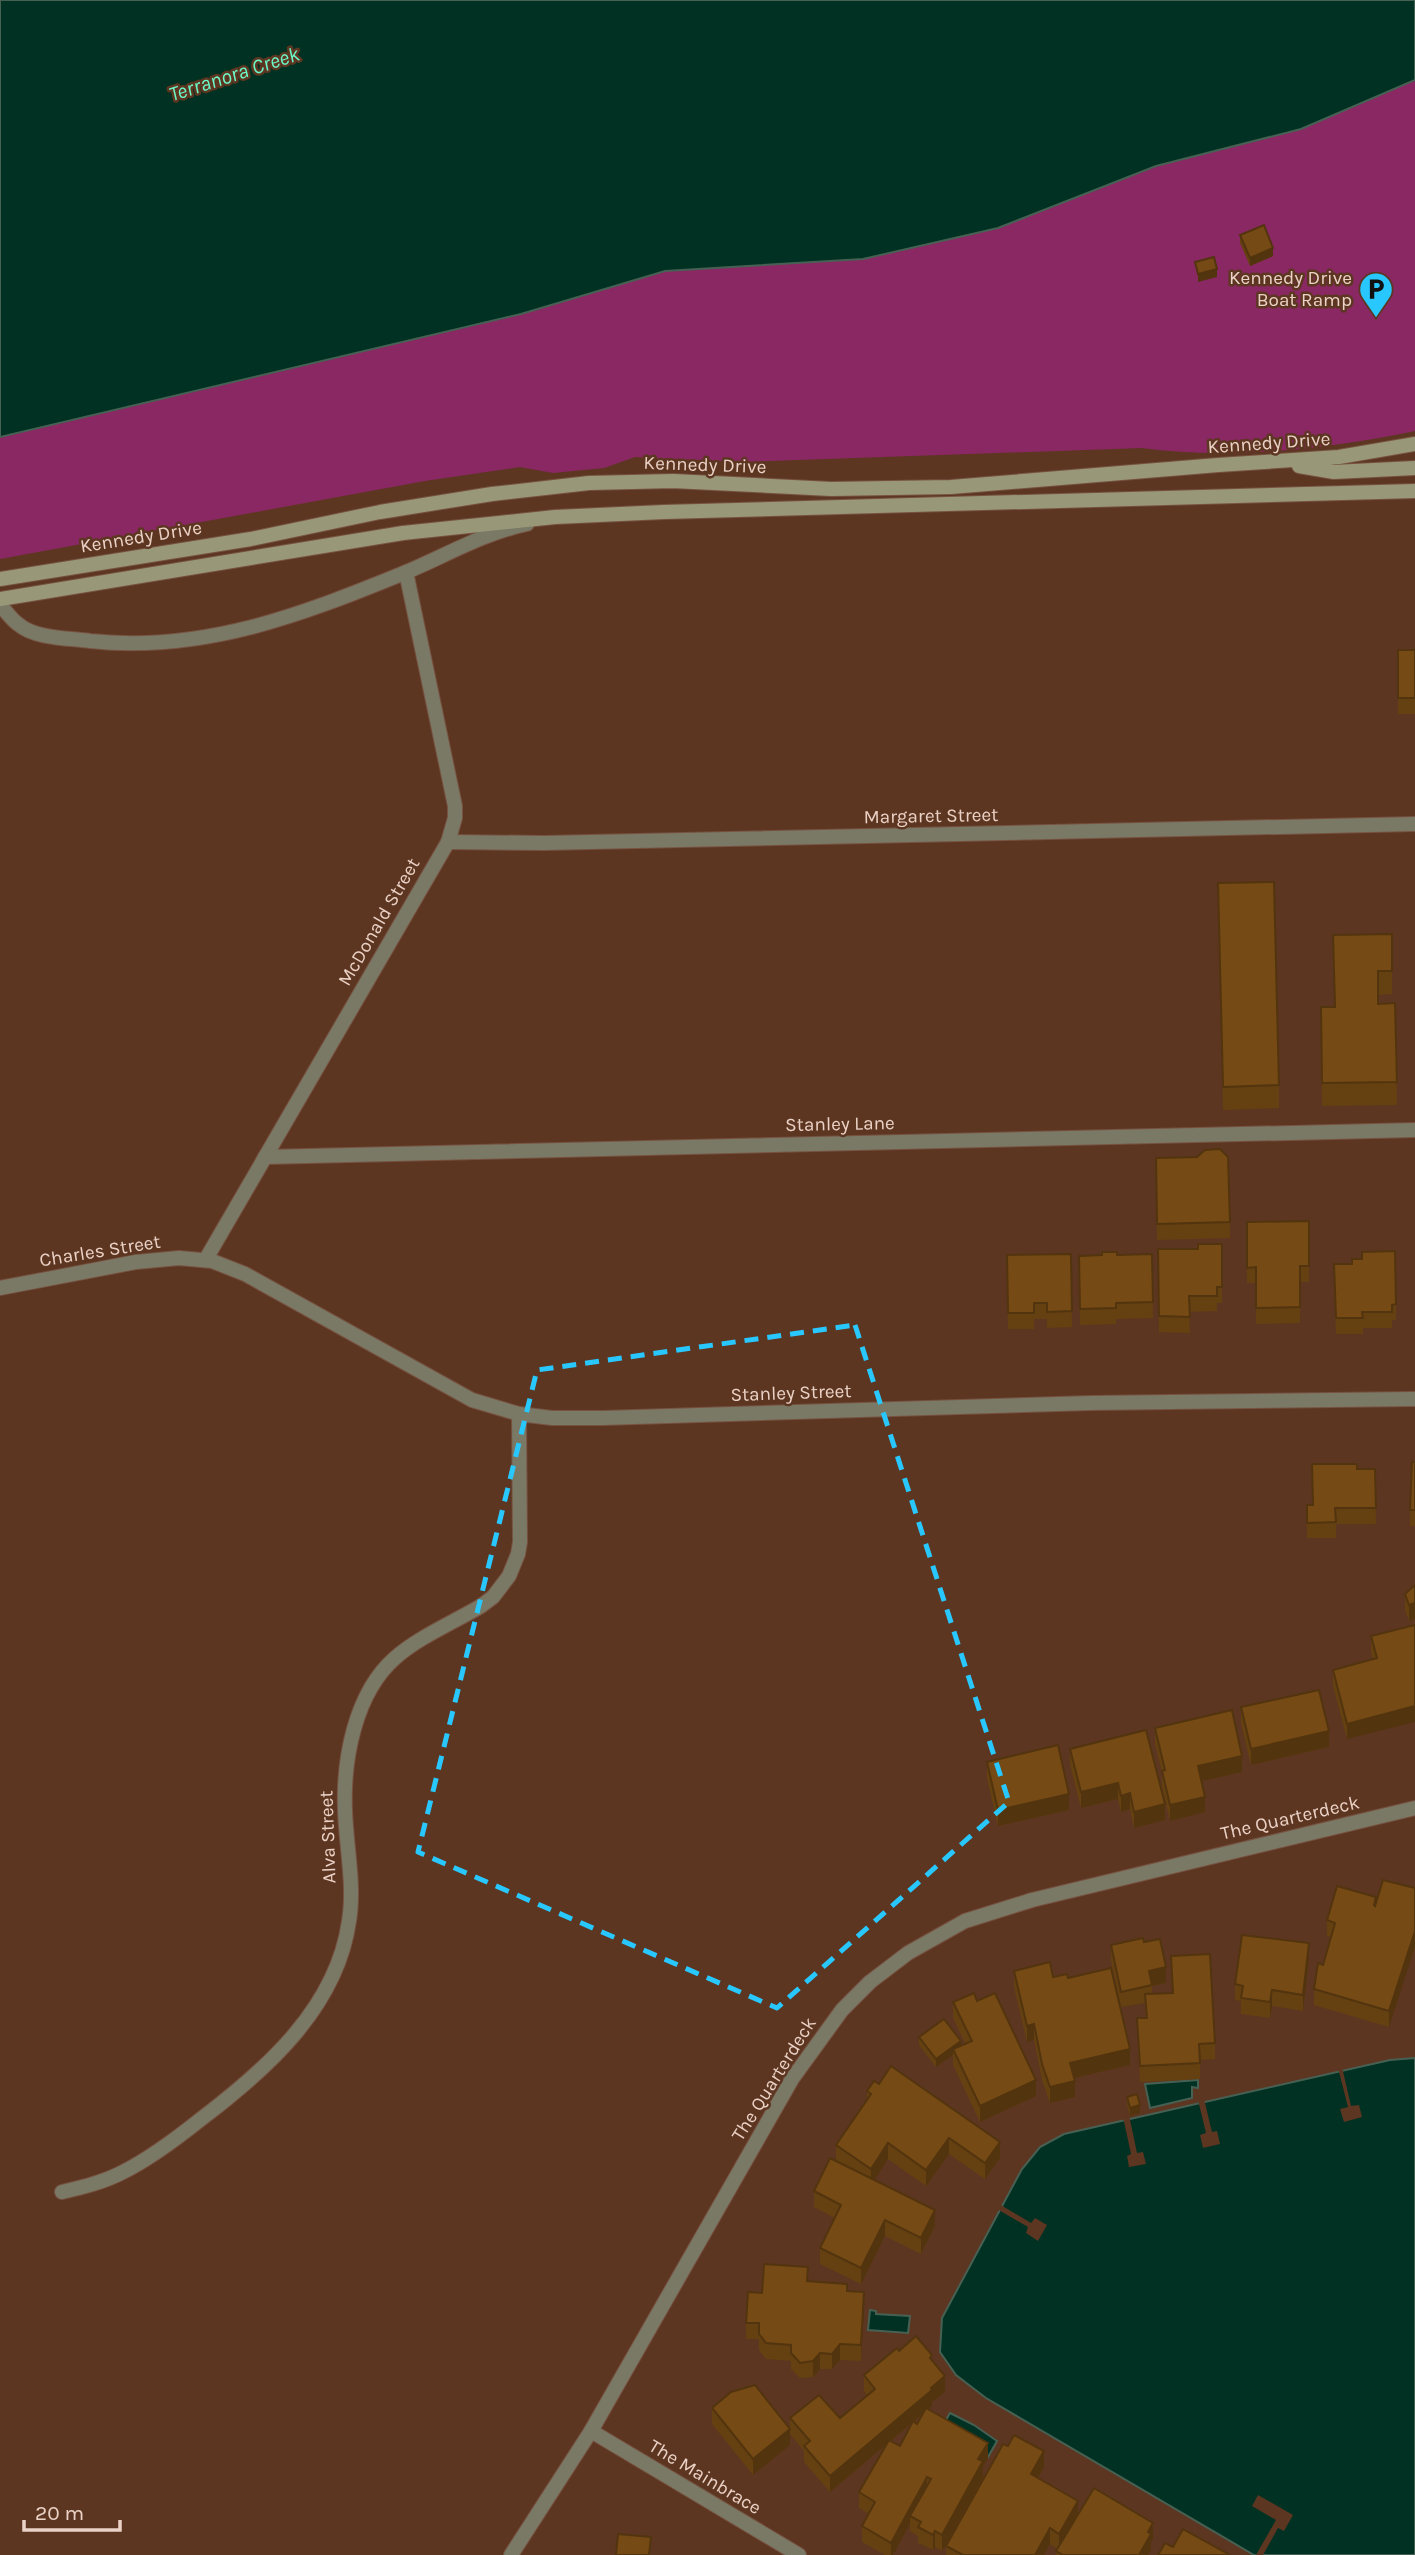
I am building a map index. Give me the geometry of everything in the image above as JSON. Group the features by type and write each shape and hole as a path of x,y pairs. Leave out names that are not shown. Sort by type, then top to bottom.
{"street":[{"name":"Kennedy Drive","path":"0,579 251,539 380,512 589,483 673,481 831,489 951,487 1339,457 1415,444"},
{"path":"1280,462 1334,472 1415,468"},
{"name":"Kennedy Drive","path":"0,599 403,533 555,517 1415,491"},
{"path":"0,605 17,624 33,632 111,643 177,641 242,631 277,621 405,572 500,531 535,522 591,516"},
{"name":"McDonald Street","path":"206,1259 448,842 455,807 405,572"},
{"name":"Margaret Street","path":"448,842 544,843 1415,824"},
{"name":"Stanley Lane","path":"265,1157 1415,1130"},
{"name":"Charles Street","path":"0,1288 136,1262 179,1258 206,1259"},
{"name":"Stanley Street","path":"206,1259 256,1280 454,1392 519,1414 552,1418 1091,1403 1415,1399"},
{"name":"Alva Street","path":"62,2192 121,2173 158,2152 247,2084 294,2035 331,1980 345,1942 350,1918 345,1788 349,1752 358,1717 373,1685 393,1660 481,1606 493,1597 509,1576 520,1542 519,1414"},
{"name":"The Quarterdeck","path":"511,2555 591,2431 792,2079 842,2010 870,1982 908,1953 965,1921 1032,1899 1415,1808"},
{"name":"The Mainbrace","path":"591,2431 799,2555"}],"highlighted area":[{"path":"855,1325 1009,1802 777,2008 418,1852 537,1370"}],"shaded area":[{"path":"1415,80 1415,431 1349,443 1244,453 1142,448 744,462 635,457 604,468 553,473 520,467 425,481 0,559 0,437 521,314 665,271 863,259 1156,166 1301,129"}],"water":[{"name":"Terranora Creek","path":"0,0 1415,0 1415,80 1301,129 1156,166 998,228 863,259 665,271 521,314 0,437"},
{"path":"1415,2058 1415,2555 1254,2555 986,2398 956,2375 940,2352 942,2318 1022,2169 1040,2147 1064,2134 1390,2060"},
{"path":"1198,2080 1198,2088 1192,2087 1192,2098 1150,2108 1145,2084"},
{"path":"870,2310 876,2311 876,2314 910,2316 908,2333 868,2330"},
{"path":"950,2413 997,2441 988,2457 941,2429"}],"pier":[{"path":"1342,2067 1351,2106 1359,2105 1362,2117 1344,2122 1340,2109 1348,2107 1338,2068"},
{"path":"1204,2099 1212,2132 1217,2131 1220,2144 1203,2148 1200,2135 1206,2133 1198,2100"},
{"path":"1129,2115 1137,2153 1143,2152 1146,2164 1129,2167 1127,2156 1131,2154 1123,2117"},
{"path":"999,2204 1031,2223 1035,2218 1047,2225 1038,2241 1026,2233 1028,2227 997,2209"},
{"path":"1258,2495 1293,2515 1284,2531 1278,2528 1263,2555 1256,2555 1276,2520 1252,2506"}],"building":[{"path":"1264,225 1273,248 1250,258 1240,235"},
{"path":"1214,257 1217,269 1198,274 1195,262"},
{"path":"1398,650 1415,650 1415,698 1398,698"},
{"path":"1274,882 1279,1085 1223,1087 1218,883"},
{"path":"1392,934 1392,971 1378,971 1378,1004 1395,1003 1397,1082 1322,1083 1321,1007 1335,1007 1333,935"},
{"path":"1220,1149 1228,1157 1230,1222 1157,1224 1156,1158 1197,1157 1205,1150"},
{"path":"1309,1221 1309,1266 1300,1266 1300,1307 1256,1308 1256,1267 1247,1268 1247,1222"},
{"path":"1198,1244 1222,1244 1222,1287 1217,1287 1217,1296 1189,1296 1190,1317 1159,1316 1158,1249 1198,1249"},
{"path":"1395,1251 1396,1304 1392,1305 1392,1312 1362,1312 1363,1318 1336,1318 1334,1264 1352,1264 1352,1259 1362,1259 1362,1252"},
{"path":"1102,1252 1117,1252 1117,1255 1152,1254 1153,1302 1116,1303 1116,1308 1080,1309 1079,1256 1102,1255"},
{"path":"1071,1254 1072,1311 1047,1312 1047,1303 1034,1303 1034,1313 1008,1313 1007,1255"},
{"path":"1412,1462 1415,1462 1415,1510 1410,1510"},
{"path":"1312,1464 1357,1464 1357,1469 1375,1469 1376,1508 1335,1508 1336,1522 1307,1523 1307,1505 1313,1505"},
{"path":"1415,1585 1415,1603 1409,1605 1405,1594"},
{"path":"1415,1625 1415,1706 1347,1724 1333,1670 1377,1658 1371,1636"},
{"path":"1319,1690 1329,1731 1251,1749 1241,1707"},
{"path":"1232,1710 1242,1756 1198,1766 1205,1797 1170,1805 1155,1728"},
{"path":"1146,1730 1165,1804 1134,1812 1130,1793 1121,1796 1118,1783 1081,1792 1070,1749"},
{"path":"1058,1745 1069,1794 998,1810 987,1762"},
{"path":"1383,1880 1415,1888 1415,1931 1389,2011 1314,1989 1318,1963 1323,1965 1335,1923 1327,1920 1337,1886 1376,1897 1375,1906"},
{"path":"1242,1935 1309,1943 1303,1995 1272,1990 1270,2002 1241,1998 1243,1986 1235,1984"},
{"path":"1143,1938 1144,1942 1160,1939 1166,1967 1149,1971 1152,1985 1121,1992 1111,1945"},
{"path":"1210,1954 1215,2043 1199,2044 1200,2063 1140,2066 1137,2018 1147,2018 1145,1994 1173,1993 1171,1956"},
{"path":"1050,1962 1053,1977 1067,1974 1068,1978 1111,1968 1130,2049 1070,2063 1075,2081 1050,2087 1034,2024 1027,2026 1014,1971"},
{"path":"974,1993 977,2001 995,1993 1036,2080 980,2106 953,2049 972,2041 953,2002"},
{"path":"944,2019 961,2041 936,2059 919,2037"},
{"path":"891,2066 1000,2142 985,2163 949,2138 926,2170 888,2143 871,2169 836,2145 871,2094 867,2091 874,2081 879,2084"},
{"path":"1137,2094 1140,2105 1130,2108 1127,2097"},
{"path":"830,2158 935,2210 921,2238 885,2220 861,2268 820,2248 841,2205 814,2191"},
{"path":"764,2264 808,2267 807,2281 847,2284 847,2291 864,2292 861,2345 840,2344 832,2354 820,2353 813,2361 800,2363 791,2353 791,2345 766,2343 759,2334 759,2323 746,2323 748,2292 762,2293"},
{"path":"916,2336 945,2376 830,2476 804,2446 810,2441 790,2418 819,2395 840,2418 875,2389 864,2375"},
{"path":"755,2385 790,2429 753,2459 712,2408 731,2392"},
{"path":"926,2408 988,2443 978,2459 983,2461 942,2535 935,2531 933,2535 918,2527 921,2522 910,2516 931,2479 927,2477 891,2543 862,2526 875,2502 859,2492 889,2440 900,2446 913,2421 917,2424"},
{"path":"1014,2435 1044,2451 1031,2474 1078,2501 1059,2534 1050,2528 1035,2555 963,2555 946,2546 1003,2444 1008,2446"},
{"path":"1094,2488 1153,2523 1148,2532 1151,2534 1139,2555 1063,2555 1056,2551"},
{"path":"1183,2529 1230,2555 1158,2555 1165,2543 1173,2547"},
{"path":"618,2534 651,2537 649,2555 616,2555"}],"place":[{"name":"Kennedy Drive Boat Ramp","path":"1376,319"}]}
